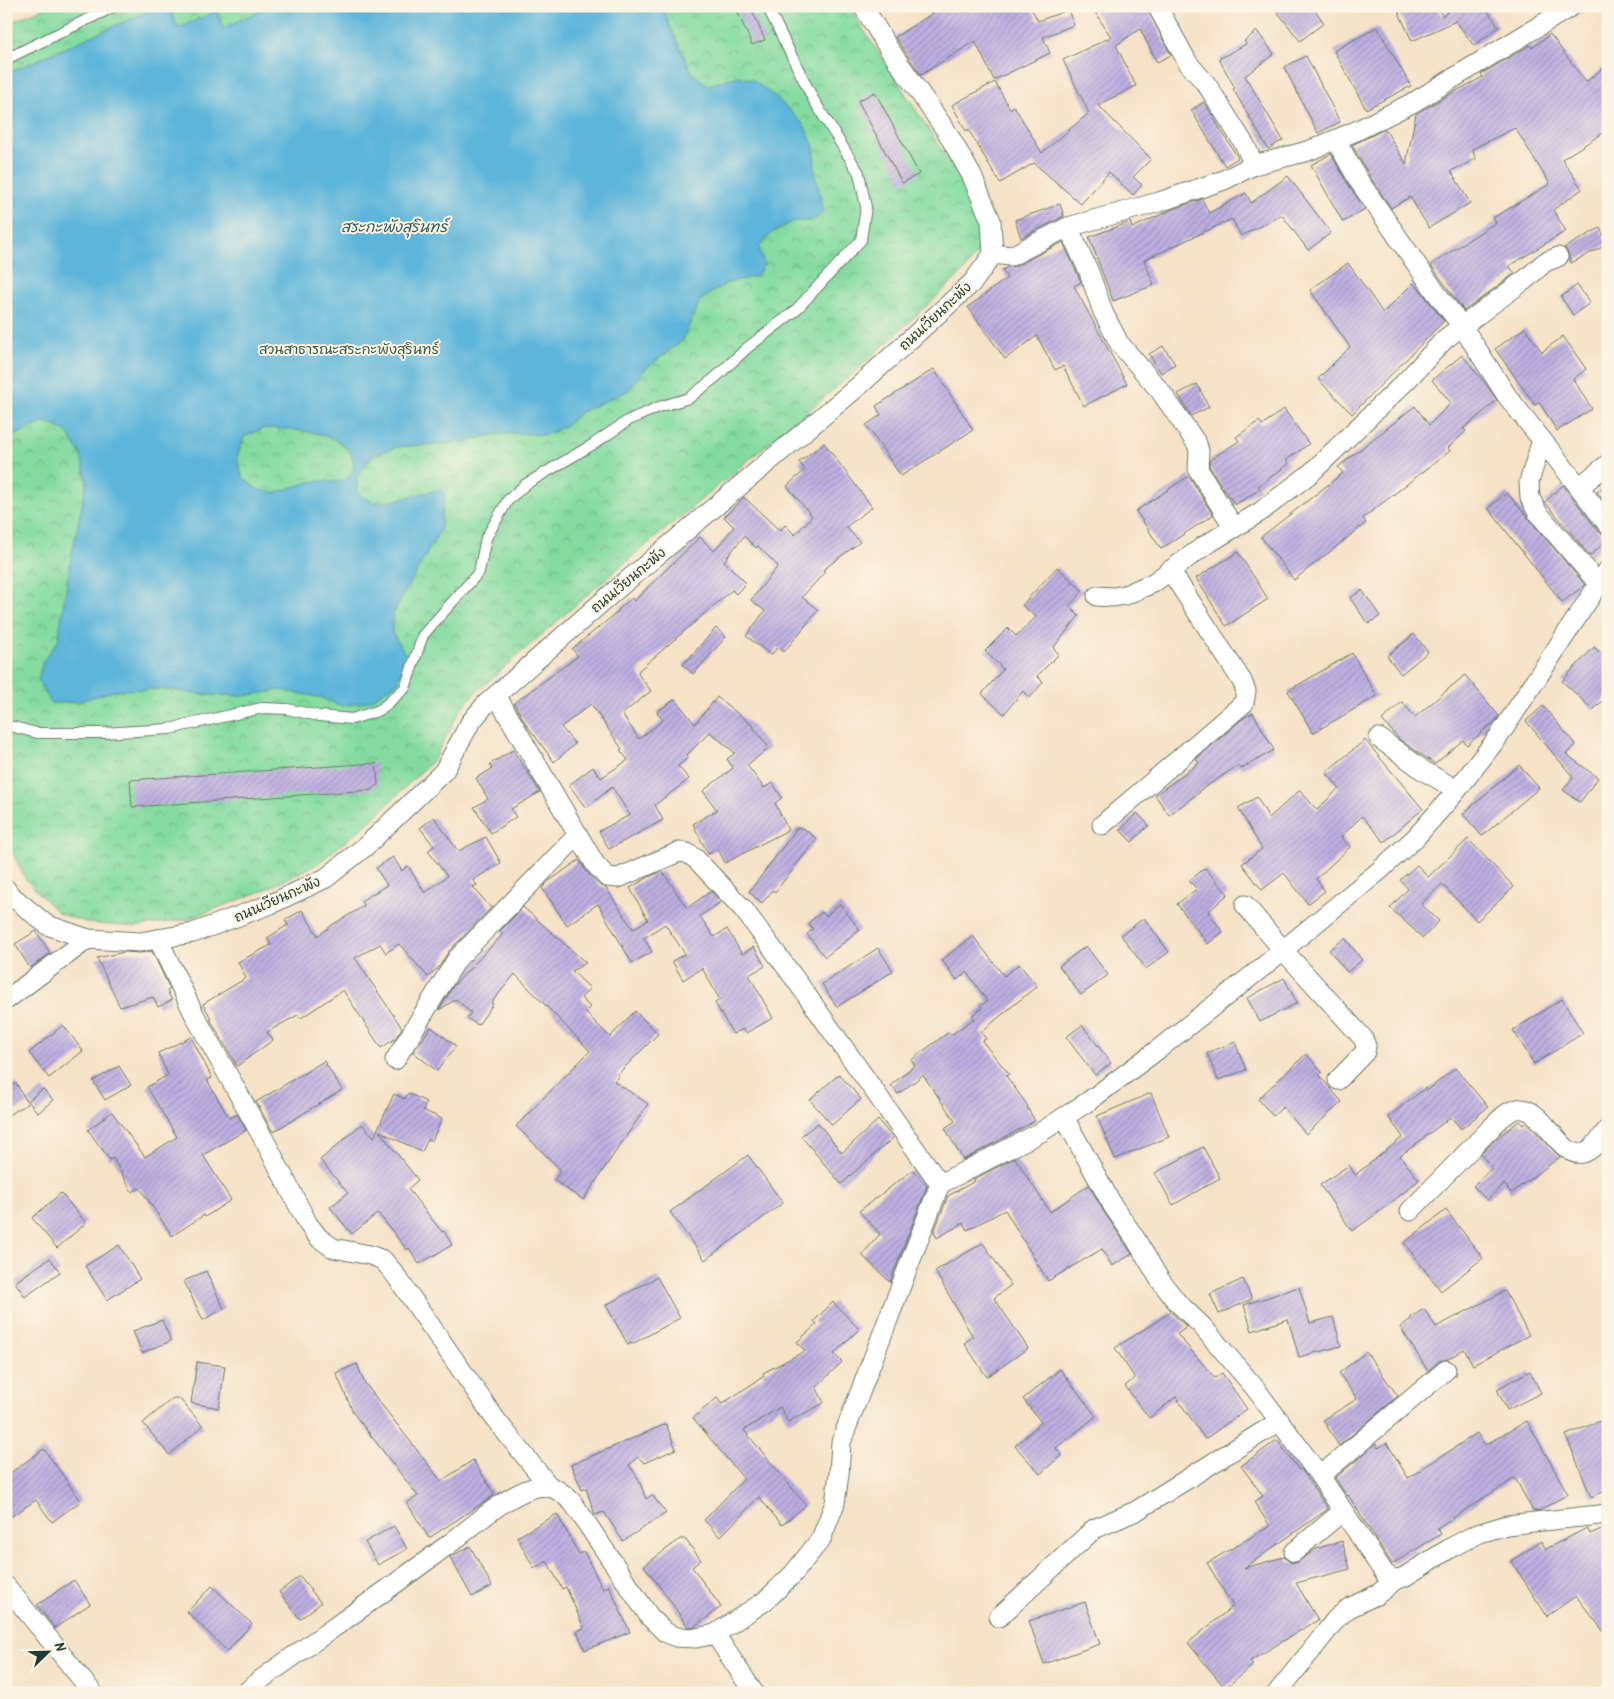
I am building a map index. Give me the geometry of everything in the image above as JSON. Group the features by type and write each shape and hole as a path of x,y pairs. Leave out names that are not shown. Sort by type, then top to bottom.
{"street":[{"path":"863,6 889,49 947,132 972,176 991,221 993,254 1011,256 1068,226 1159,202 1224,180 1254,166 1336,140 1414,102 1572,6"},
{"path":"1157,6 1188,64 1207,85 1245,145 1254,166"},
{"path":"1336,140 1359,181 1436,294 1462,326 1507,396 1608,525"},
{"path":"1068,226 1119,343 1161,392 1197,444 1199,451 1198,469 1234,528"},
{"name":"ถนนเวียนกะพัง","path":"6,889 8,893 47,925 88,939 140,942 192,933 210,927 271,904 326,878 367,845 444,771 470,723 485,705 610,595 861,384 973,282 993,254"},
{"path":"1097,596 1113,597 1125,595 1153,584 1204,546 1260,512 1310,473 1406,381 1445,339 1526,279 1545,262 1558,257"},
{"path":"158,939 195,1016 267,1145 308,1224 319,1238 333,1248 370,1254 383,1260 496,1420 549,1486 562,1492 573,1503 649,1616 665,1632 676,1637 696,1638 715,1634 765,1600 793,1574 821,1539 834,1503 839,1474 841,1442 940,1184 1041,1132 1089,1101 1156,1051 1379,871 1416,837 1457,790 1499,736 1603,576 1538,513 1530,498 1529,482 1542,440"},
{"path":"1579,487 1608,464"},
{"path":"1102,825 1244,703 1246,691 1242,681 1170,570"},
{"path":"496,695 595,864 607,877 618,878 679,852 687,853 696,859 744,910 940,1184"},
{"path":"1379,738 1424,771 1457,790"},
{"path":"395,1060 458,959 578,835"},
{"path":"1245,905 1282,950 1357,1030 1366,1046 1365,1052 1338,1080"},
{"path":"6,1000 88,939"},
{"path":"1410,1211 1492,1127 1506,1114 1518,1109 1530,1111 1540,1118 1570,1152 1581,1154 1592,1148 1608,1129"},
{"path":"1064,1117 1112,1206 1135,1238 1160,1280 1176,1301 1202,1326 1236,1364 1320,1476 1385,1574 1395,1580"},
{"path":"1320,1476 1446,1370"},
{"path":"999,1618 1094,1529 1136,1511 1280,1421"},
{"path":"245,1693 506,1501 532,1488 549,1486"},
{"path":"1294,1552 1343,1511"},
{"path":"1277,1693 1336,1619 1349,1608 1378,1594 1395,1580 1404,1577 1452,1547 1477,1534 1507,1525 1608,1514"},
{"path":"6,1586 93,1693"},
{"path":"715,1634 754,1693"}],"lane":[{"path":"6,59 115,6"},
{"path":"6,724 37,733 103,734 169,729 262,708 287,709 319,716 352,719 380,710 405,688 423,635 479,572 486,538 508,500 526,484 592,445 629,420 659,407 688,398 716,378 747,348 795,311 861,240 866,207 859,173 813,99 767,6"}],"green space":[{"name":"สระกะพังสุรินทร์","path":"50,6 848,6 961,179 977,223 979,251 963,272 856,371 603,581 475,693 460,710 434,759 366,825 317,864 262,891 188,919 134,927 88,923 58,913 26,880 6,839 6,24"}],"water":[{"name":"สระกะพังสุรินทร์","path":"162,6 169,6 178,28 217,11 223,28 271,6 664,6 665,15 692,73 708,85 738,76 753,80 779,100 804,125 814,147 815,175 824,212 811,221 794,221 772,233 759,247 764,264 757,276 727,283 700,300 683,340 644,370 629,390 581,412 565,426 546,435 517,433 491,435 466,442 397,447 372,456 356,478 359,495 373,502 388,502 441,489 445,496 441,528 393,614 392,633 407,657 398,682 369,701 342,706 319,697 280,690 244,696 207,695 162,689 116,690 77,702 51,703 38,680 43,661 58,641 70,563 87,481 80,453 66,431 45,422 6,439 6,74","holes":["264,428 314,433 339,442 348,449 353,459 353,471 346,480 309,482 275,493 256,489 242,476 237,457 244,437"]}],"building":[{"path":"735,6 750,6 765,40 752,45"},
{"path":"944,6 1030,6 1038,21 1068,10 1074,25 1043,37 1050,53 994,80 975,41 921,75 895,37"},
{"path":"1091,6 1146,6 1171,55 1157,62 1140,29 1116,45 1136,86 1098,105 1151,159 1133,177 1142,185 1133,195 1109,172 1081,204 1034,163 1000,183 968,129 966,131 952,105 995,82 1010,109 1014,106 1042,153 1089,113 1063,60 1111,37"},
{"path":"1273,6 1312,6 1324,23 1300,41"},
{"path":"1396,6 1438,6 1442,16 1455,6 1484,6 1499,27 1474,46 1456,21 1412,41"},
{"path":"1377,27 1411,86 1366,109 1334,51"},
{"path":"1257,31 1274,54 1245,76 1283,140 1268,149 1233,89 1235,88 1219,59 1246,44 1244,41"},
{"path":"1550,34 1586,82 1608,64 1608,130 1562,159 1582,189 1553,210 1566,231 1509,266 1515,273 1464,311 1431,265 1496,222 1493,218 1550,184 1515,128 1472,149 1476,159 1451,171 1470,203 1429,228 1410,197 1391,208 1352,145 1385,129 1406,164 1416,114 1483,77 1481,74 1530,45 1532,48"},
{"path":"1306,56 1340,122 1318,133 1284,67"},
{"path":"875,92 919,174 902,183 858,101"},
{"path":"1204,102 1238,158 1225,166 1191,110"},
{"path":"1331,154 1349,186 1365,209 1343,222 1311,165"},
{"path":"1288,176 1331,233 1308,250 1282,215 1241,236 1232,219 1144,260 1154,285 1113,301 1089,237 1130,222 1132,228 1173,209 1202,199 1209,213 1246,193 1251,203"},
{"path":"1060,204 1064,216 1021,238 1015,220"},
{"path":"1600,228 1608,244 1571,263 1568,253 1564,248"},
{"path":"1063,242 1081,282 1074,286 1127,384 1084,406 1063,366 1055,370 1037,336 1005,359 968,307 1007,278 1002,270 1016,266"},
{"path":"1348,263 1383,313 1413,283 1444,321 1352,414 1318,379 1350,347 1310,290"},
{"path":"1577,285 1590,303 1573,315 1561,297"},
{"path":"1525,328 1542,352 1563,336 1586,369 1573,379 1592,409 1557,431 1539,402 1535,405 1495,349"},
{"path":"1163,346 1175,364 1161,373 1149,354"},
{"path":"1462,355 1497,400 1463,429 1466,431 1448,448 1450,451 1363,518 1366,523 1294,580 1261,537 1343,473 1338,467 1415,406 1429,425 1451,403 1432,380"},
{"path":"934,369 973,430 901,476 866,425 881,415 876,406"},
{"path":"1197,384 1209,407 1191,416 1178,394"},
{"path":"1284,409 1309,444 1286,460 1289,464 1258,486 1260,489 1235,505 1209,466 1210,460 1239,441 1236,437 1259,421 1262,425"},
{"path":"824,443 872,507 846,527 860,542 823,570 825,572 802,597 818,610 784,652 778,647 771,655 746,636 765,611 751,600 778,566 758,546 756,548 744,536 724,561 746,583 736,594 732,590 638,671 638,674 651,691 622,714 639,739 663,720 657,712 675,699 695,724 717,697 751,724 769,748 747,765 764,788 773,783 782,798 775,803 788,830 725,863 718,849 708,854 693,824 717,810 703,791 733,768 727,759 735,753 710,732 687,755 689,757 678,766 689,779 655,805 663,820 609,849 599,831 630,815 612,787 586,808 569,785 593,767 601,778 628,760 620,750 622,749 591,704 561,727 575,744 554,762 526,724 514,703 578,656 572,649 632,598 634,601 700,537 714,551 734,527 724,517 744,497 780,531 785,525 795,535 812,516 787,486 805,470 799,462"},
{"path":"1189,476 1213,515 1161,549 1136,511"},
{"path":"1608,483 1608,506 1597,492"},
{"path":"1563,485 1599,532 1608,536 1608,539 1590,556 1545,502"},
{"path":"1507,493 1585,585 1562,602 1488,508"},
{"path":"1238,552 1268,599 1226,626 1196,578"},
{"path":"1057,567 1083,591 1069,606 1079,616 1053,648 1059,654 1037,676 1043,682 1030,698 1023,691 1004,714 982,694 1003,669 985,651 1008,628 1016,636 1036,617 1022,605"},
{"path":"1362,590 1380,616 1368,624 1350,598"},
{"path":"716,628 726,637 693,674 683,665"},
{"path":"1414,634 1428,652 1401,674 1387,656"},
{"path":"1594,647 1608,660 1608,695 1593,710 1562,681"},
{"path":"1352,653 1377,696 1313,733 1288,691"},
{"path":"1465,675 1499,716 1467,745 1463,740 1435,764 1399,739 1382,720 1402,702 1415,717"},
{"path":"1543,706 1576,745 1566,754 1598,778 1580,802 1563,790 1573,777 1526,721"},
{"path":"1253,713 1274,750 1241,769 1239,765 1199,791 1169,815 1155,795 1199,763 1196,759 1242,719"},
{"path":"1365,740 1423,809 1384,842 1362,816 1341,837 1350,847 1316,879 1325,891 1308,904 1284,873 1262,890 1242,864 1262,849 1238,808 1257,797 1269,818 1300,790 1317,810 1339,788 1326,772"},
{"path":"513,750 540,792 511,809 516,817 491,833 474,807 488,799 476,778 492,769 490,764"},
{"path":"376,763 378,785 371,790 132,807 130,780"},
{"path":"1519,765 1539,788 1482,836 1463,814"},
{"path":"1137,813 1149,825 1132,842 1120,830"},
{"path":"434,817 458,851 486,837 501,863 473,880 477,885 473,887 491,908 449,951 439,967 428,977 399,944 386,953 380,944 355,958 402,1028 395,1039 381,1048 343,990 301,1018 298,1015 267,1032 273,1040 237,1066 203,1004 246,978 238,962 271,945 267,938 288,925 285,920 302,910 318,936 332,925 364,906 361,901 387,885 376,868 393,857 402,871 408,866 425,893 447,876 428,851 434,846 420,828"},
{"path":"797,828 803,828 817,839 775,892 773,890 762,903 749,892"},
{"path":"1468,839 1514,887 1477,921 1442,884 1421,904 1439,921 1423,938 1390,908 1408,889 1400,880 1417,865 1428,877"},
{"path":"579,860 599,885 606,888 633,929 648,920 630,888 649,877 662,871 687,908 711,891 721,902 700,916 714,937 727,929 742,954 754,947 765,966 749,975 773,1018 746,1033 743,1029 733,1034 715,1003 720,1000 702,968 683,980 672,961 685,954 665,924 644,938 652,952 632,963 598,904 567,925 542,888"},
{"path":"1205,868 1228,894 1208,912 1223,932 1208,944 1177,904 1197,889 1189,881"},
{"path":"840,904 860,930 825,957 807,934 813,929 808,923 822,912 826,916"},
{"path":"523,907 586,963 572,971 590,988 581,998 590,1007 585,1012 610,1037 635,1011 658,1034 617,1075 619,1076 614,1081 648,1104 583,1200 554,1180 561,1170 516,1126 590,1051 515,974 491,1003 493,1004 478,1025 467,1018 471,1013 456,999 439,1010 453,986 503,934 500,931"},
{"path":"1144,918 1169,952 1146,969 1121,935"},
{"path":"36,931 50,953 30,968 15,944"},
{"path":"973,936 1004,976 1019,964 1037,986 981,1032 986,1039 982,1041 1009,1074 1006,1076 1028,1106 1035,1121 963,1160 945,1128 955,1121 923,1075 898,1094 891,1085 915,1065 911,1060 949,1032 951,1035 975,1018 972,1015 982,1008 980,1006 987,1001 967,972 957,980 942,960"},
{"path":"1345,938 1362,960 1347,972 1329,950"},
{"path":"1086,946 1108,975 1081,995 1059,966"},
{"path":"878,948 893,971 837,1007 822,984"},
{"path":"152,951 170,989 167,991 172,1000 158,1007 153,997 120,1007 97,958 124,952 140,953"},
{"path":"1284,978 1297,1003 1260,1022 1247,998"},
{"path":"1562,999 1583,1033 1534,1064 1513,1030"},
{"path":"63,1025 83,1051 49,1078 29,1053"},
{"path":"1082,1025 1111,1063 1095,1075 1066,1037"},
{"path":"431,1027 456,1046 437,1071 413,1052"},
{"path":"191,1037 212,1078 207,1080 226,1113 230,1118 237,1114 246,1130 203,1155 231,1200 172,1236 140,1188 132,1192 113,1158 110,1160 88,1130 112,1112 145,1157 177,1137 147,1087 168,1075 158,1053"},
{"path":"1235,1042 1246,1070 1218,1080 1207,1053"},
{"path":"1306,1054 1322,1072 1319,1075 1342,1102 1306,1134 1283,1107 1273,1116 1258,1099"},
{"path":"324,1061 342,1090 273,1132 256,1102"},
{"path":"119,1066 131,1085 105,1100 93,1081"},
{"path":"1455,1068 1488,1107 1461,1129 1451,1117 1400,1156 1419,1180 1352,1231 1320,1185 1349,1165 1355,1175 1403,1137 1388,1117 1425,1088 1427,1091"},
{"path":"839,1074 861,1099 832,1125 810,1100"},
{"path":"16,1083 28,1104 6,1116 6,1089"},
{"path":"43,1089 53,1100 38,1113 28,1101"},
{"path":"408,1093 426,1102 423,1110 442,1119 432,1141 428,1139 422,1152 379,1131 418,1180 408,1189 442,1232 444,1231 452,1245 419,1264 409,1248 407,1250 378,1213 352,1234 330,1207 348,1193 320,1160 362,1124 374,1137 394,1094 405,1099"},
{"path":"1151,1093 1169,1137 1115,1159 1097,1116"},
{"path":"878,1120 893,1138 841,1184 801,1136 818,1123 842,1153"},
{"path":"1519,1121 1523,1125 1526,1123 1530,1126 1560,1157 1511,1193 1504,1184 1487,1200 1473,1186 1492,1168 1481,1154 1498,1137"},
{"path":"1203,1147 1220,1178 1173,1205 1155,1173"},
{"path":"748,1155 783,1203 705,1260 670,1212"},
{"path":"1015,1158 1050,1212 1089,1185 1104,1212 1132,1254 1112,1266 1102,1249 1048,1281 1005,1210 967,1230 963,1223 937,1238 934,1232 948,1196 975,1181 974,1179"},
{"path":"913,1170 927,1186 890,1282 862,1255 880,1234 859,1211"},
{"path":"61,1193 86,1223 57,1248 32,1218"},
{"path":"1446,1210 1483,1258 1441,1291 1404,1243"},
{"path":"983,1243 1011,1285 994,1298 1028,1348 987,1377 964,1343 973,1337 935,1271"},
{"path":"119,1245 140,1279 107,1300 85,1266"},
{"path":"50,1258 60,1272 25,1297 15,1282"},
{"path":"206,1271 224,1309 203,1320 184,1281"},
{"path":"657,1277 680,1318 628,1345 606,1305"},
{"path":"1243,1279 1252,1299 1219,1314 1210,1294"},
{"path":"1299,1287 1310,1323 1333,1317 1341,1346 1299,1357 1288,1319 1252,1331 1244,1305"},
{"path":"1505,1291 1529,1335 1473,1365 1464,1349 1448,1359 1439,1361 1428,1371 1400,1327 1424,1309 1436,1327"},
{"path":"833,1302 859,1329 834,1354 842,1362 816,1387 824,1403 788,1422 780,1407 744,1430 806,1505 782,1525 759,1497 720,1537 704,1520 744,1479 693,1418 717,1398 722,1404 764,1376 763,1373 805,1351 797,1342 817,1324 814,1321"},
{"path":"1171,1312 1187,1327 1177,1334 1215,1378 1222,1373 1247,1409 1205,1439 1176,1397 1149,1418 1125,1386 1135,1378 1115,1348"},
{"path":"162,1320 171,1341 142,1353 133,1331"},
{"path":"1366,1352 1398,1396 1339,1446 1323,1420 1357,1399 1339,1373"},
{"path":"197,1362 225,1366 219,1408 191,1403"},
{"path":"357,1364 364,1382 441,1481 473,1460 495,1495 429,1538 407,1503 418,1496 354,1414 336,1373"},
{"path":"1060,1369 1096,1416 1056,1448 1062,1455 1040,1474 1015,1446 1041,1422 1023,1399"},
{"path":"1530,1371 1541,1393 1507,1410 1497,1389"},
{"path":"173,1398 179,1398 203,1426 169,1455 143,1423"},
{"path":"1608,1418 1608,1490 1591,1497 1566,1435"},
{"path":"1527,1421 1568,1494 1540,1510 1533,1511 1515,1478 1437,1528 1441,1534 1392,1564 1335,1478 1376,1444 1378,1448 1387,1443 1408,1478 1477,1433 1485,1445"},
{"path":"666,1424 676,1449 644,1463 638,1457 629,1465 638,1478 646,1499 652,1495 666,1513 623,1541 604,1512 595,1515 586,1488 582,1490 571,1465"},
{"path":"1277,1440 1299,1470 1301,1469 1328,1509 1244,1568 1284,1557 1290,1562 1296,1563 1316,1549 1342,1541 1350,1569 1296,1583 1318,1620 1250,1661 1253,1665 1225,1688 1188,1643 1233,1606 1207,1563 1270,1526 1254,1502 1263,1496 1241,1466"},
{"path":"44,1449 81,1501 52,1522 36,1500 6,1520 6,1476"},
{"path":"557,1514 579,1554 584,1552 603,1589 609,1586 630,1632 585,1650 577,1631 584,1628 566,1587 562,1589 547,1561 534,1568 517,1537"},
{"path":"394,1526 407,1549 378,1565 365,1542"},
{"path":"1608,1526 1608,1637 1576,1596 1547,1616 1511,1561 1541,1541 1546,1549 1587,1528 1590,1534"},
{"path":"680,1539 685,1539 701,1560 692,1567 721,1607 694,1627 687,1626 644,1566"},
{"path":"470,1546 492,1586 472,1597 450,1557"},
{"path":"300,1576 321,1603 300,1619 279,1592"},
{"path":"74,1580 90,1604 55,1628 37,1605"},
{"path":"212,1586 252,1624 227,1651 187,1612"},
{"path":"1085,1602 1100,1644 1044,1664 1029,1621"}],"park label":[{"name":"สวนสาธารณะสระกะพังสุรินทร์","path":"349,349"}]}
